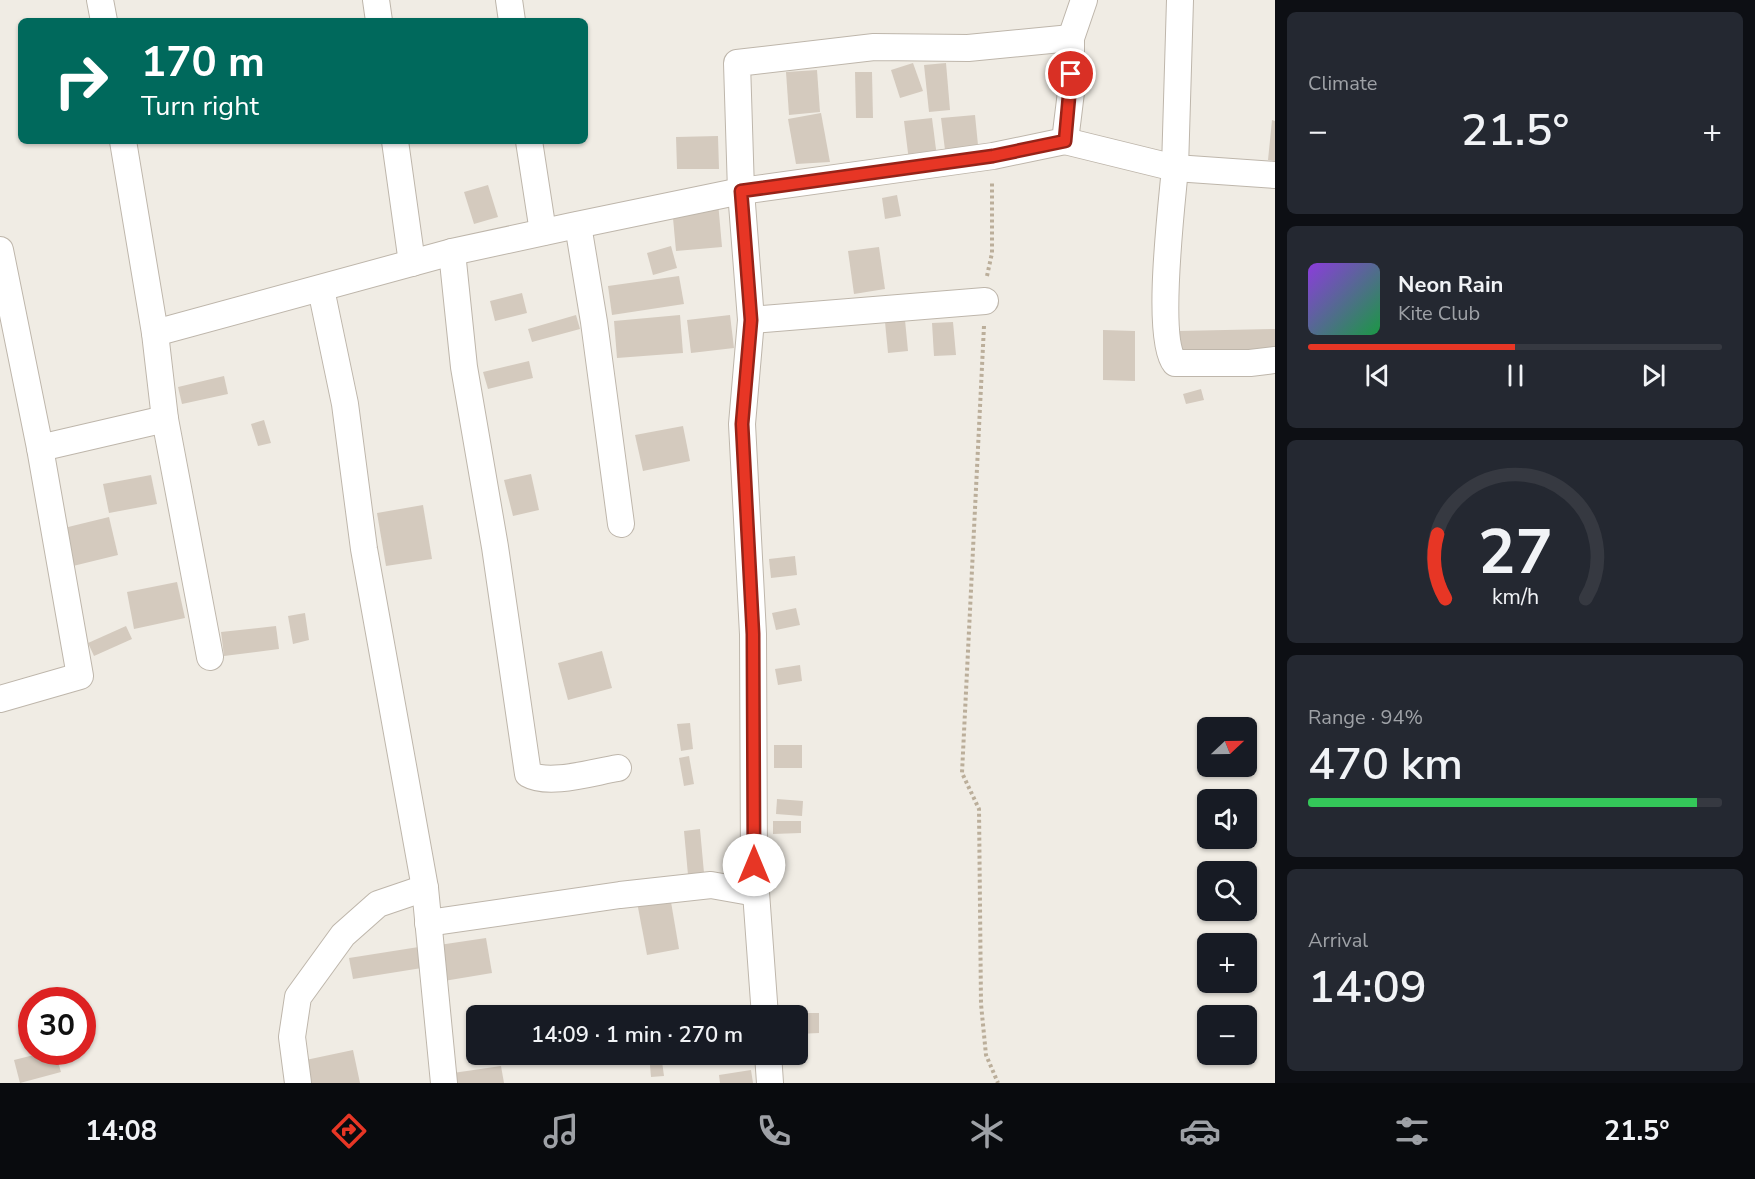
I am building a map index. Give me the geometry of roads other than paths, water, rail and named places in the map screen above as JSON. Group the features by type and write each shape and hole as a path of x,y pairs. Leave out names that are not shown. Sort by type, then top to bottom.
{"street":[{"path":"100,0 103,18"},
{"path":"376,0 379,18"},
{"path":"508,0 511,18"},
{"path":"1065,141 1071,92 1071,38 1084,0"},
{"path":"1180,0 1175,168 1169,237 1166,335 1171,358 1175,363 1203,365 1275,360"},
{"path":"764,1005 756,893 753,634 742,424 751,320 741,191 738,63 874,46 968,48 1071,38"},
{"path":"155,333 452,252 543,232 741,191 993,156 1065,141 1175,168 1275,175"},
{"path":"124,144 155,333 165,419 210,657"},
{"path":"395,144 412,263"},
{"path":"529,144 543,232"},
{"path":"578,225 594,321 621,524"},
{"path":"0,250 40,448 80,676 0,699"},
{"path":"452,252 464,367 495,547 528,774 538,779 555,779 618,768"},
{"path":"321,289 345,404 364,549 425,888 444,1083"},
{"path":"751,320 985,301"},
{"path":"40,448 165,419"},
{"path":"428,923 608,897 711,885 756,893"},
{"path":"298,1083 292,1037 298,997 343,935 378,904 425,888"},
{"path":"769,1065 770,1083"}]}
